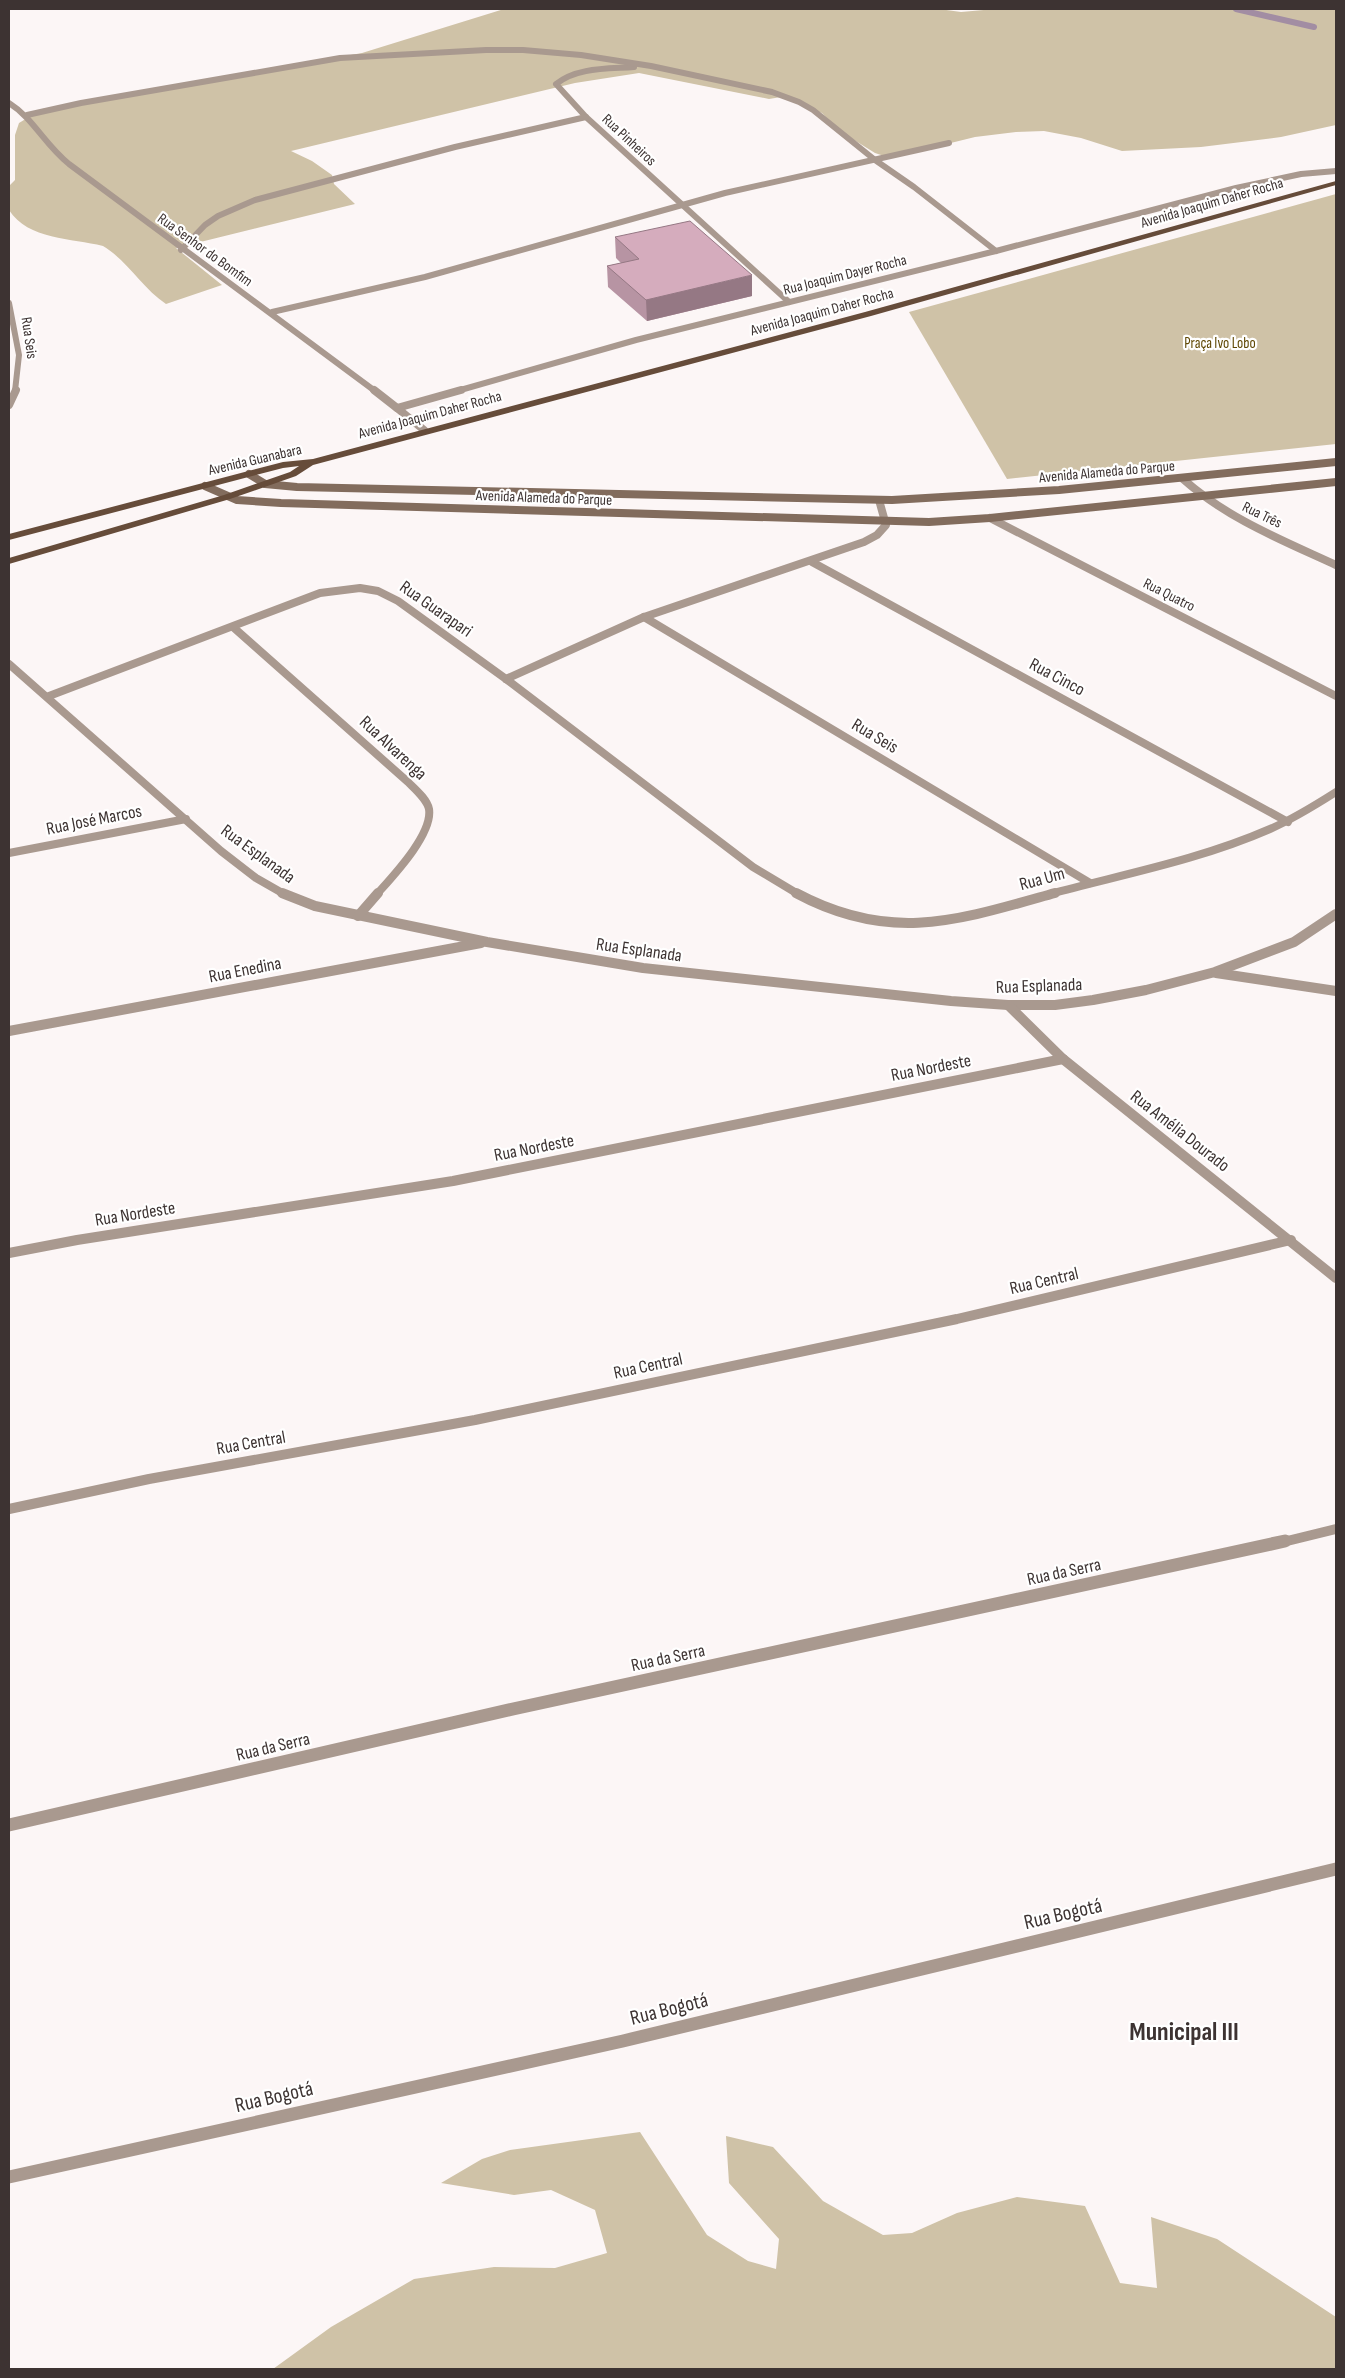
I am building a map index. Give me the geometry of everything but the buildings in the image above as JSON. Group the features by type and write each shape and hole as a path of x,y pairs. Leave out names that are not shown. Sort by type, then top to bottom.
{"main road":[{"name":"Avenida Joaquim Daher Rocha","path":"312,462 424,430 868,314 1336,183"},
{"name":"Avenida Guanabara","path":"9,537 283,465 312,462"},
{"name":"Avenida Guanabara","path":"9,561 227,497 293,474 312,462"}],"street":[{"path":"27,115 81,103 268,70 370,55 438,51 523,50 581,55 651,66 788,97 813,110 875,160 914,187 996,251"},
{"name":"Rua Pinheiros","path":"651,66 578,74 558,81 556,84 560,91 586,117 681,206 789,302"},
{"name":"Rua Senhor do Bomfim","path":"9,103 27,115 40,136 60,156 181,250 272,312 396,408"},
{"path":"181,250 205,225 218,216 255,200 455,147 586,117"},
{"path":"272,312 425,277 725,193 949,143"},
{"name":"Rua Joaquim Dayer Rocha","path":"396,408 627,342 996,251 1271,180 1302,174 1336,171"},
{"name":"Rua Seis","path":"9,303 20,363 18,380 9,405"},
{"path":"396,408 424,430"},
{"name":"Avenida Alameda do Parque","path":"249,474 265,484 297,487 879,500 954,498 1183,479 1336,462"},
{"name":"Rua Três","path":"1183,479 1200,496 1235,517 1336,565"},
{"name":"Avenida Alameda do Parque","path":"205,486 227,497 251,501 360,506 928,522 990,518 1336,482"},
{"path":"506,678 644,617 838,553 877,535 883,530 886,521 879,500"},
{"name":"Rua Quatro","path":"990,518 1336,696"},
{"name":"Rua Cinco","path":"812,562 1288,822"},
{"name":"Rua Guarapari","path":"49,696 320,593 354,586 369,588 381,591 398,601 506,678 752,867"},
{"name":"Rua Seis","path":"644,617 1090,883"},
{"name":"Rua Alvarenga","path":"233,626 408,782 429,809 429,822 420,840 358,916"},
{"name":"Rua Esplanada","path":"9,664 49,696 186,820 272,888 290,898 315,906 487,942 643,968 951,1001 1008,1005 1055,1005 1094,1000 1215,972 1294,942 1336,914"},
{"name":"Rua Um","path":"752,867 782,886 819,903 857,916 890,923 923,924 956,920 1220,850 1288,822 1336,792"},
{"name":"Rua José Marcos","path":"9,852 186,820"},
{"name":"Rua Enedina","path":"9,1031 487,942"},
{"path":"1215,972 1336,991"},
{"name":"Rua Amélia Dourado","path":"1008,1005 1063,1058 1336,1278"},
{"name":"Rua Nordeste","path":"9,1253 76,1240 453,1181 1063,1058"},
{"name":"Rua Central","path":"9,1509 149,1479 475,1420 957,1319 1291,1240"},
{"name":"Rua da Serra","path":"9,1826 513,1709 1200,1561 1336,1529"},
{"name":"Rua Bogotá","path":"9,2177 623,2041 1336,1869"}],"green space":[{"path":"504,9 939,9 961,12 995,9 1336,9 1336,125 1281,137 1201,147 1122,151 1081,138 1044,131 1016,132 975,137 890,158 875,153 838,130 822,113 781,97 769,99 639,73 575,83 291,151 312,161 332,175 334,184 355,204 176,248 222,285 166,304 157,298 120,259 103,246 39,232 17,220 9,210 9,186 15,180 15,135 19,123 42,109 362,53"},
{"name":"Praça Ivo Lobo","path":"1336,194 1336,444 1007,479 909,312"},
{"path":"640,2132 707,2235 748,2261 776,2269 779,2239 729,2183 726,2136 773,2147 823,2201 883,2235 912,2233 957,2213 1017,2197 1085,2206 1120,2283 1157,2288 1151,2217 1217,2239 1336,2317 1336,2369 273,2369 331,2327 414,2279 494,2267 555,2268 607,2253 595,2210 551,2190 514,2195 441,2183 482,2159 510,2150"}],"waterway":[{"path":"1236,9 1314,27"}],"district":[{"name":"Municipal III","path":"1184,2032"}]}
